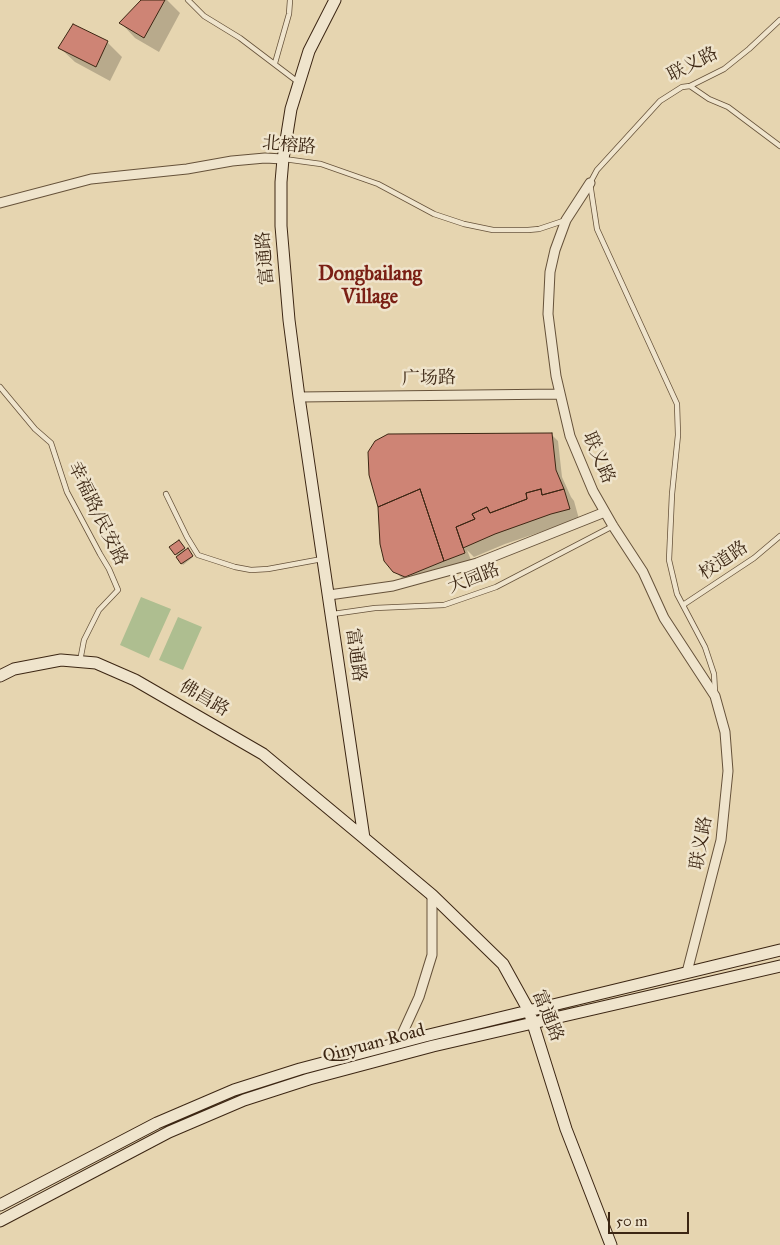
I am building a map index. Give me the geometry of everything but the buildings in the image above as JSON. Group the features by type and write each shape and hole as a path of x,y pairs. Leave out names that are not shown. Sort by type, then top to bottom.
{"street":[{"name":"富通路","path":"335,0 309,51 291,108 282,159 280,226 299,397 364,838 432,895 503,964 530,1011 566,1129 611,1245"},
{"name":"北榕路","path":"0,203 91,179 187,169 232,161 265,158 282,159"},
{"name":"联义路","path":"590,183 566,220 550,272 548,314 556,376 570,436 593,491 643,572 664,618 715,696 725,732 728,771 721,840 687,972"},
{"name":"广场路","path":"299,397 560,394"},
{"path":"329,595 393,586 477,562 605,512"},
{"name":"佛昌路","path":"0,676 14,669 61,660 96,663 135,680 262,754 364,838"},
{"path":"398,1043 419,997 432,955 432,895"},
{"name":"Qinyuan Road","path":"0,1205 157,1123 234,1090 300,1069 398,1043 780,950"},
{"name":"Qinyuan Road","path":"0,1221 169,1132 244,1100 308,1080 433,1046 780,966"}],"lane":[{"path":"188,0 204,16 240,38 299,83"},
{"path":"275,64 289,14 290,0"},
{"name":"联义路","path":"590,183 597,170 660,101 682,87 690,86 724,69 780,20"},
{"path":"690,86 709,99 728,108 780,146"},
{"name":"北榕路","path":"282,159 321,164 378,184 434,214 464,224 493,230 528,230 566,220"},
{"path":"590,183 597,229 677,404 678,434 672,494 669,560 677,594 705,647 714,674 715,696"},
{"name":"幸福路/民安路","path":"0,387 35,429 51,443 67,492 110,569 118,590 99,610 84,640 80,662"},
{"path":"166,494 198,555 251,570 268,569 324,558"},
{"name":"大园路","path":"332,614 375,608 444,605 496,587 613,526"},
{"name":"校道路","path":"683,605 754,558 780,536"}],"green space":[{"path":"141,597 171,609 149,658 120,645"},
{"path":"178,617 202,627 183,670 159,660"}],"district":[{"name":"Dongbailang Village","path":"370,286"}]}
